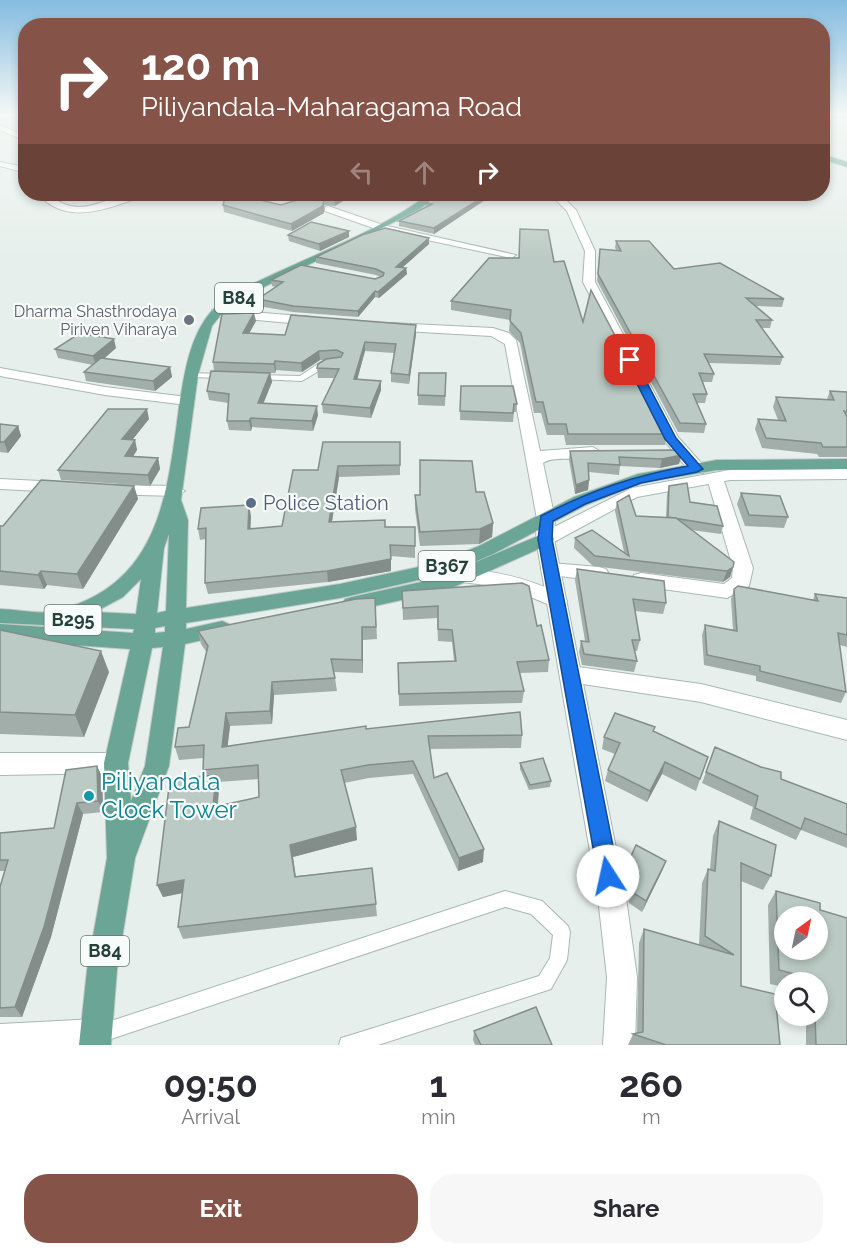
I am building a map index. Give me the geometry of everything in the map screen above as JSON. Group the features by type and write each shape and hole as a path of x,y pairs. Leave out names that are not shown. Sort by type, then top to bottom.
{"main road":[{"name":"B84","path":"121,858 116,763 145,632 155,548 174,496 191,375 206,326 216,313 254,288 380,227 425,201"},
{"name":"B367","path":"176,628 347,605 440,585 461,576 546,529 580,501 638,479 697,469 763,464 847,464"},
{"name":"B84","path":"96,1040 102,970 121,858 157,766 176,628 179,520 174,496"},
{"name":"B367","path":"176,628 442,568 546,529"},
{"path":"40,620 86,609 112,596 133,579 155,548"},
{"name":"B295","path":"0,616 145,632"},
{"path":"145,632 176,628"},
{"name":"B295","path":"0,632 106,641 145,632"}],"street":[{"path":"0,164 18,168"},
{"path":"51,201 66,208 88,212 120,201"},
{"path":"562,201 571,210 590,251 589,282 671,439 697,469"},
{"path":"328,209 380,227 512,255"},
{"path":"298,265 318,269"},
{"path":"216,313 330,322"},
{"path":"377,326 493,332 504,336 511,343 612,898 622,977 619,1045"},
{"path":"0,372 105,391 187,400"},
{"path":"534,462 546,454 557,452 611,452"},
{"path":"662,452 682,452"},
{"name":"B367","path":"546,529 632,493 730,476 847,474"},
{"path":"551,569 727,591 741,581 743,568 715,478"},
{"path":"0,484 72,488"},
{"path":"95,489 174,496"},
{"path":"461,576 506,579 527,585 557,601"},
{"path":"572,675 701,693 847,729"},
{"path":"0,764 116,763"},
{"path":"0,1040 96,1040"}],"lane":[{"path":"246,377 302,379 324,364 337,363"},
{"path":"191,375 235,376"},
{"path":"96,1040 505,898 536,907 562,932 558,960 545,983 348,1045"}],"building":[{"path":"224,201 264,201 281,205 294,201 324,201 323,206 291,224 223,205"},
{"path":"429,201 477,201 434,228 399,221 432,204 426,203"},
{"path":"311,222 349,231 319,244 288,235"},
{"path":"385,228 429,238 396,267 406,268 378,292 375,291 358,311 293,306 263,300 261,304 252,303 283,282 271,280 301,265 375,279 383,276 384,273 376,269 316,257 362,235"},
{"path":"520,229 548,230 554,262 564,261 583,322 591,290 667,434 568,434 566,424 548,424 543,402 536,402 521,333 510,321 511,310 451,301 489,258 519,258"},
{"path":"616,241 649,241 674,269 720,263 784,299 746,298 772,320 756,320 783,357 704,354 714,374 699,373 707,394 693,394 706,424 680,423 598,274 600,249 621,251"},
{"path":"254,313 243,333 285,335 291,315 416,325 409,375 391,373 396,344 365,342 354,379 381,381 370,408 322,404 339,369 317,368 318,364 326,359 341,357 343,353 337,350 319,351 301,363 213,362 222,314"},
{"path":"80,333 114,339 93,356 55,349"},
{"path":"101,358 170,367 153,381 84,372"},
{"path":"211,371 270,373 258,403 317,406 312,421 251,418 249,421 227,421 229,394 207,391"},
{"path":"419,373 446,373 445,396 418,395"},
{"path":"461,386 513,386 517,404 514,404 513,413 460,411"},
{"path":"830,391 847,392 847,412 844,411 847,417 847,447 823,447 821,443 766,438 758,419 786,421 776,397 834,400"},
{"path":"108,409 147,409 122,439 135,440 125,456 158,458 148,475 58,470"},
{"path":"0,424 18,426 4,442 0,442"},
{"path":"323,442 400,442 400,465 338,466 329,522 385,520 385,527 415,527 415,546 390,545 391,559 327,571 205,583 206,528 198,529 201,508 249,505 248,529 282,526 293,470 318,470"},
{"path":"679,450 682,455 662,459 619,457 620,465 588,463 589,480 576,485 570,451"},
{"path":"420,460 472,461 476,492 484,492 493,523 480,529 420,532 415,495 420,495"},
{"path":"41,480 134,486 77,574 41,571 38,575 0,571 0,526 3,526"},
{"path":"687,483 690,502 717,506 723,526 668,517 669,486"},
{"path":"741,493 780,496 788,517 749,515"},
{"path":"629,495 636,516 676,518 734,562 733,567 727,571 595,556 575,538 592,530 629,556 617,502"},
{"path":"577,569 664,581 666,603 633,599 640,640 632,640 637,661 584,654 581,641 589,642"},
{"path":"522,583 529,586 537,626 541,625 549,660 517,662 524,691 399,694 398,663 456,661 452,630 438,629 438,606 403,608 402,591"},
{"path":"738,586 818,601 815,594 847,598 847,635 838,633 846,692 760,671 760,666 707,655 705,625 737,631 734,589"},
{"path":"375,598 376,627 362,627 362,660 331,659 335,678 272,682 270,711 226,713 222,747 366,726 366,729 520,712 522,735 428,736 434,778 447,773 484,849 459,858 413,761 341,770 356,827 290,845 295,877 372,868 376,904 178,927 184,880 157,885 170,779 216,775 213,807 259,797 258,765 203,770 204,745 175,747 178,728 189,727 208,646 198,631 356,599"},
{"path":"0,630 101,651 75,715 0,712"},
{"path":"615,713 655,727 653,731 708,757 700,779 665,762 650,791 608,770 620,743 604,737"},
{"path":"715,747 761,767 781,772 781,779 847,804 847,835 805,818 801,829 755,808 758,796 706,772"},
{"path":"543,758 551,781 530,785 520,763"},
{"path":"97,766 98,801 77,803 44,927 15,1007 0,1008 0,887 8,860 0,860 0,833 54,828 66,770"},
{"path":"719,821 776,845 771,876 741,863 741,986 774,994 774,1026 778,1026 780,1045 666,1045 633,1034 643,1032 644,929 734,955 705,936 708,869 715,871"},
{"path":"636,845 666,861 646,901 632,892 627,865"},
{"path":"776,891 820,903 820,906 777,906"},
{"path":"828,912 847,918 847,1045 816,1045 815,1026 828,1026 828,972 779,970 779,960 828,960"},
{"path":"536,1007 552,1045 481,1045 474,1031"}],"place":[{"name":"Dharma Shasthrodaya Piriven Viharaya","path":"189,320"},
{"name":"Police Station","path":"251,503"},
{"name":"Piliyandala Clock Tower","path":"89,796"}],"route":[{"path":"608,876 545,539 546,519 580,501 638,479 697,469 671,439 630,360"}]}
